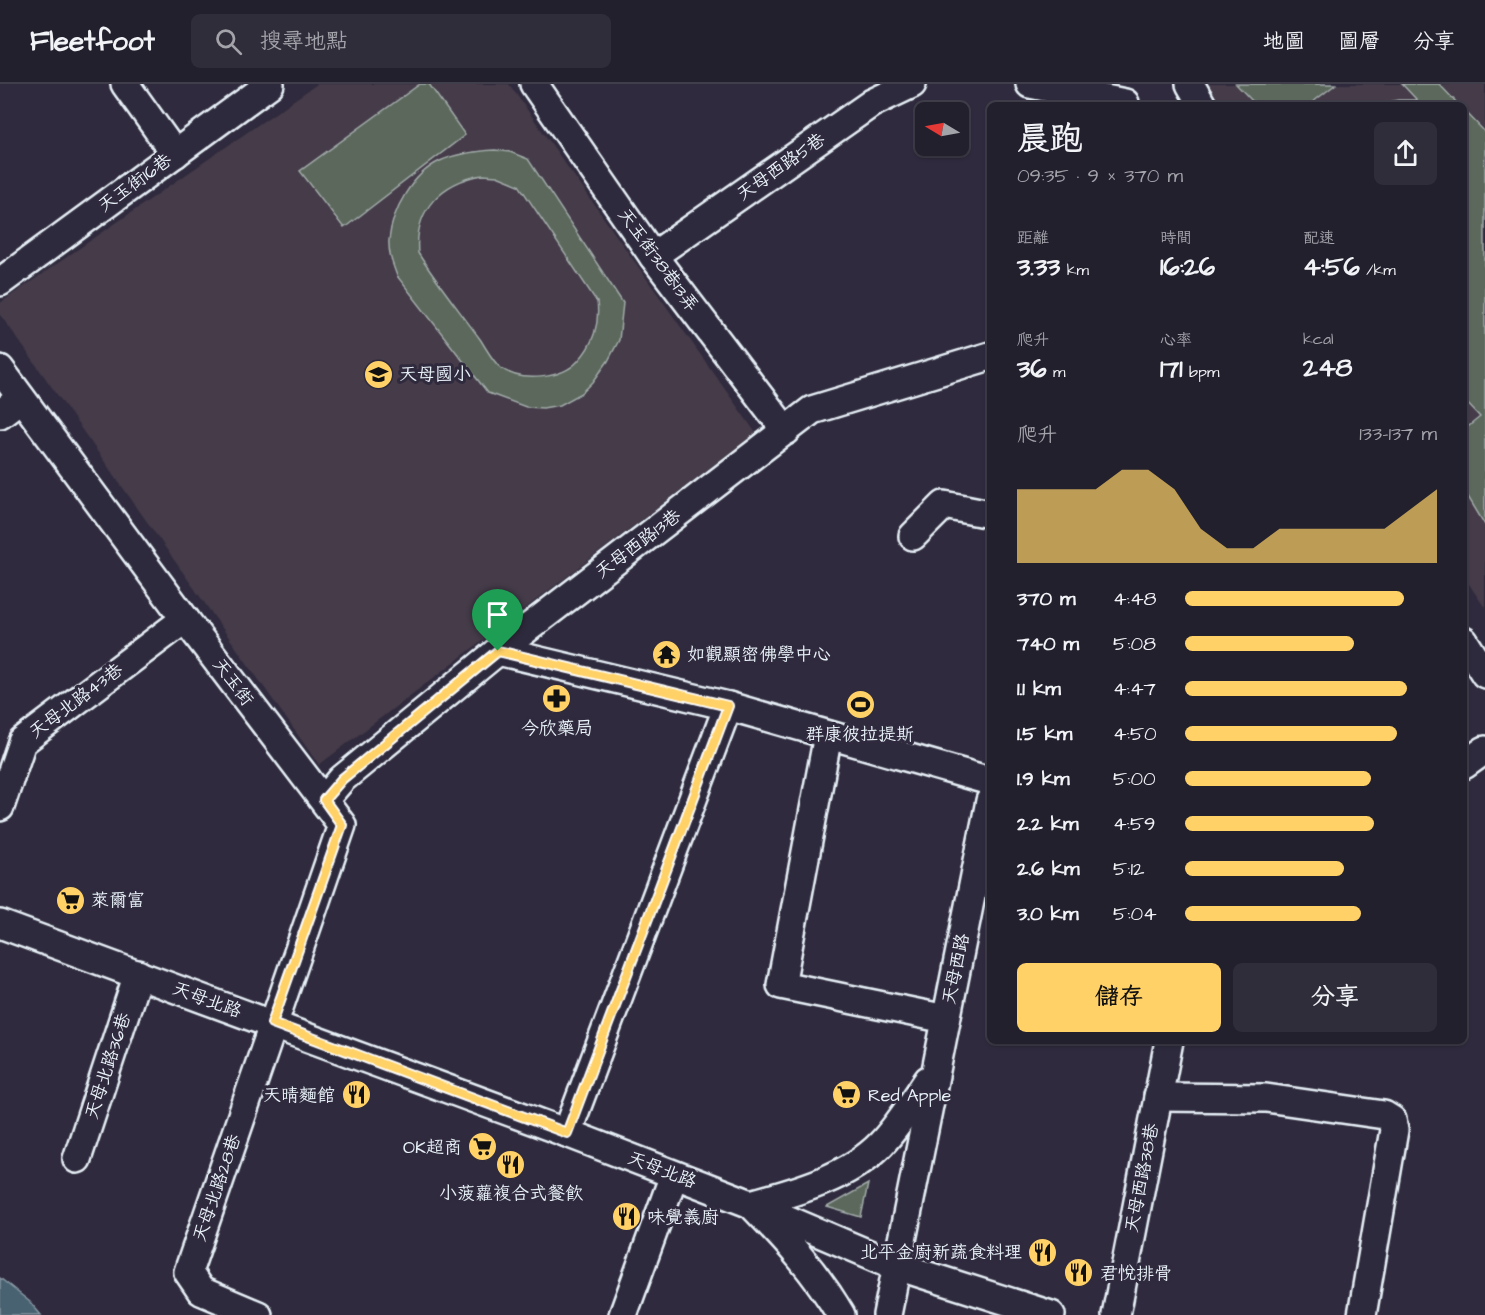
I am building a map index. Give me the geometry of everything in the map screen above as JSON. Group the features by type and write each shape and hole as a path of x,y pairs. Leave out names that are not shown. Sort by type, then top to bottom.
{"street":[{"path":"125,84 176,154"},
{"name":"天玉街16巷","path":"0,282 270,84"},
{"name":"天玉街38巷13弄","path":"534,84 653,256 786,432"},
{"name":"天母西路5巷","path":"653,256 865,94 912,84"},
{"path":"1030,84 1126,97"},
{"path":"1190,84 1200,102"},
{"name":"天母西路13巷","path":"324,800 342,779 498,651 812,410 987,357"},
{"name":"天玉街","path":"0,369 10,406 185,619 342,825 272,1023"},
{"path":"913,536 944,505 987,513"},
{"name":"天母北路43巷","path":"0,807 22,742 185,619"},
{"path":"1467,646 1485,674"},
{"path":"498,651 728,706 987,780"},
{"path":"567,1133 728,706"},
{"path":"828,735 781,985 946,1019"},
{"path":"1467,763 1485,750"},
{"name":"天母西路","path":"887,1315 946,1019 984,865 987,833"},
{"name":"天母北路","path":"0,924 567,1133 751,1204 897,1266 1051,1315"},
{"name":"天母北路36巷","path":"77,1159 138,974"},
{"name":"天母北路28巷","path":"258,1315 201,1291 188,1272 264,1053 272,1023"},
{"name":"天母西路38巷","path":"1116,1315 1168,1044"},
{"name":"天母西路","path":"751,1204 800,1190 844,1171 879,1146 904,1116 936,1066"},
{"path":"1158,1096 1266,1098 1384,1115 1392,1120 1394,1130 1362,1315"},
{"path":"623,1315 674,1175"},
{"name":"天母北路","path":"751,1204 798,1253 841,1315"}],"shaded area":[{"name":"天母國小","path":"317,84 509,84 756,433 319,765 0,314 0,303"},
{"path":"1208,84 1485,84 1485,608 1467,581 1467,102 1219,102"}],"green space":[{"path":"420,84 429,84 465,135 344,228 300,171"},
{"path":"1236,84 1336,84 1313,102 1253,102"},
{"path":"1402,84 1439,84 1456,102 1389,102 1417,100"},
{"path":"1467,113 1485,132 1485,525 1467,495 1467,428 1480,417 1467,403"},
{"path":"495,150 510,152 528,159 623,303 619,340 608,361 582,393 560,405 543,408 526,407 488,393 397,276 391,259 389,240 394,217 412,184 430,167 446,158","holes":["483,175 497,176 519,185 597,302 596,326 588,348 578,361 562,372 530,377 509,373 501,368 492,359 418,253 421,223 426,211 443,191 468,179"]},
{"path":"868,1184 861,1217 827,1207"}],"water":[{"path":"0,1278 30,1302 41,1315 0,1315"}],"place":[{"name":"天母國小","path":"378,374"},
{"name":"如觀顯密佛學中心","path":"666,654"},
{"name":"今欣藥局","path":"557,699"},
{"name":"群康彼拉提斯","path":"860,705"},
{"name":"萊爾富","path":"70,900"},
{"name":"天晴麵館","path":"356,1095"},
{"name":"Red Apple","path":"847,1095"},
{"name":"OK超商","path":"483,1147"},
{"name":"小菠蘿複合式餐飲","path":"511,1164"},
{"name":"味覺義廚","path":"626,1217"},
{"name":"北平金廚新蔬食料理","path":"1043,1252"},
{"name":"君悅排骨","path":"1079,1273"}],"route":[{"path":"498,651 728,706 567,1133 272,1023 342,825 324,800 342,779 498,651"}]}
